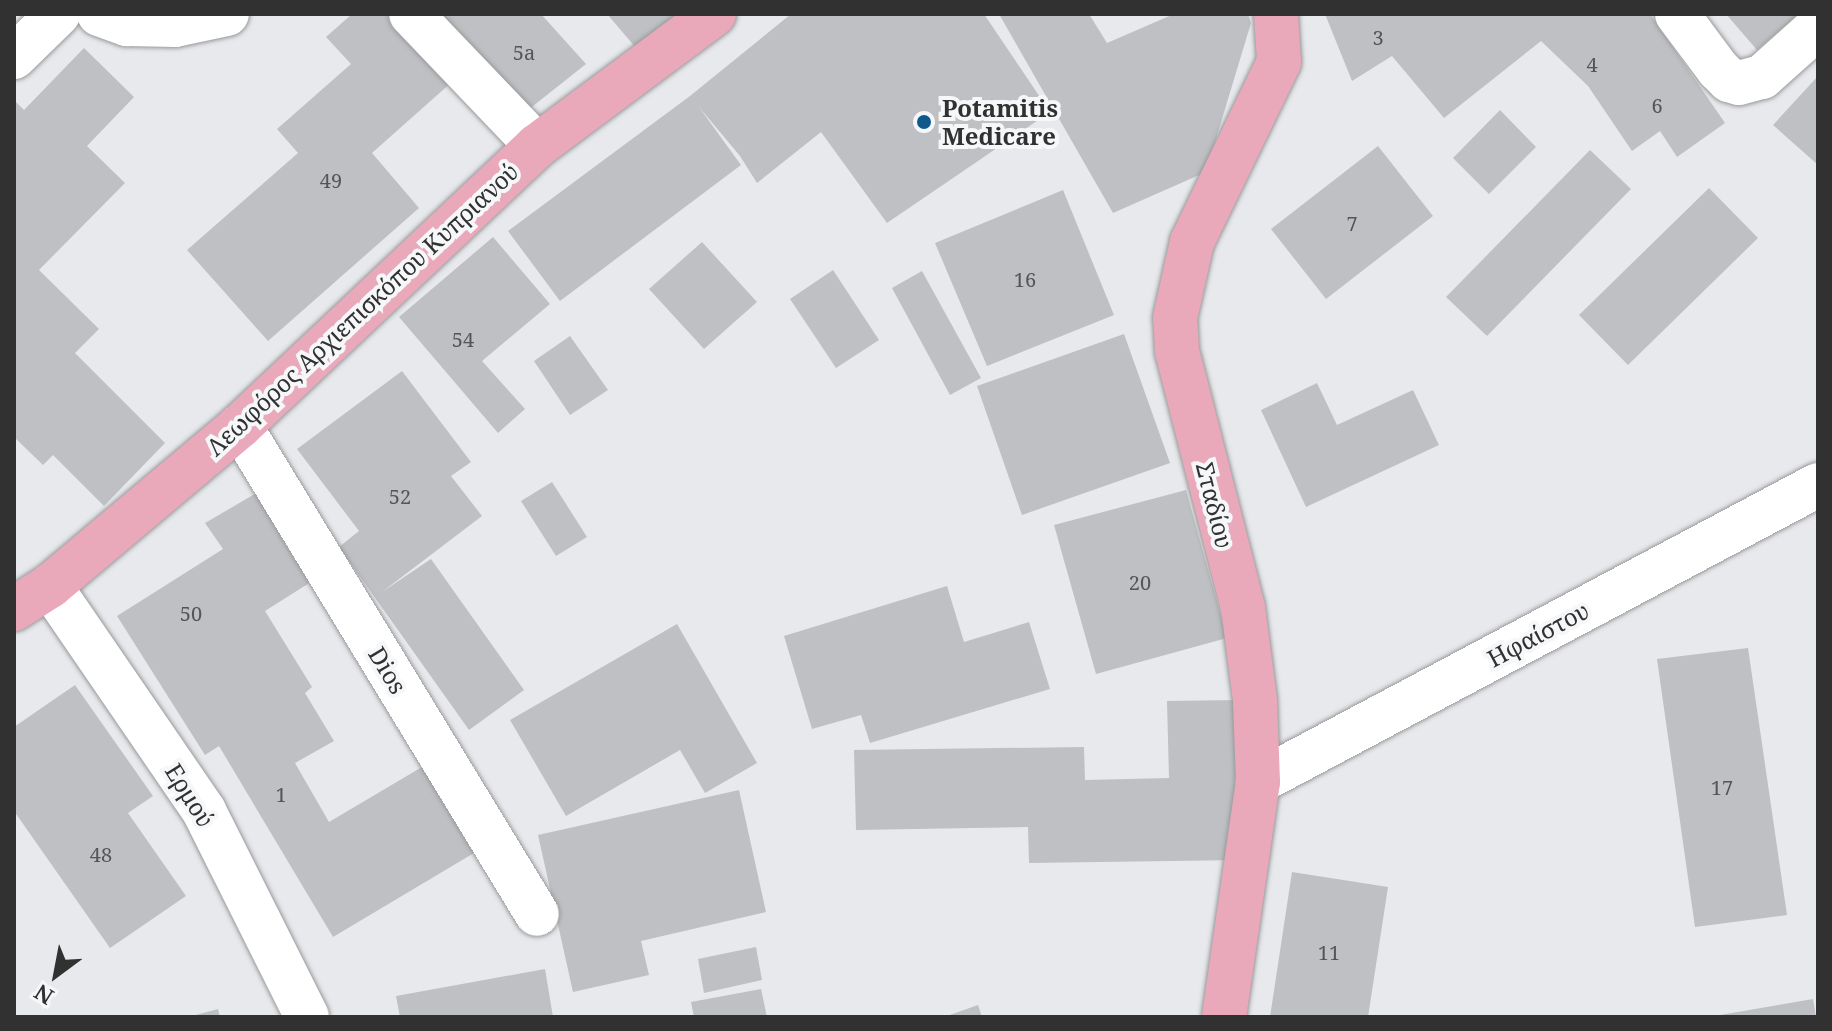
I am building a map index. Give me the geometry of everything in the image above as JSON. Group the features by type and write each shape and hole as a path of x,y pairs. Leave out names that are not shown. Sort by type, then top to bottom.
{"main road":[{"name":"Λεωφόρος Αρχιεπισκόπου Κυπριανού","path":"32,598 240,426 537,146 714,14"},
{"name":"Σταδίου","path":"1224,1017 1258,782 1255,700 1243,608 1177,351 1175,318 1192,242 1279,62 1276,14"}],"street":[{"path":"14,57 58,14"},
{"path":"99,14 127,24 175,25 227,14"},
{"path":"411,14 537,146"},
{"path":"1677,14 1718,69 1729,80 1739,83 1762,77 1818,27"},
{"name":"Dios","path":"240,426 537,914"},
{"name":"Ηφαίστου","path":"1258,782 1818,485"},
{"name":"Ερμού","path":"32,598 204,811 307,1017"}],"building":[{"path":"352,14 394,14 453,81 372,153 419,208 268,341 187,250 298,153 277,129 351,64 326,37"},
{"path":"440,14 541,14 586,64 528,110"},
{"path":"607,14 683,14 636,48"},
{"path":"791,14 984,14 1050,112 887,223 821,132 757,183 740,156 699,107 741,165 560,301 508,231 690,96"},
{"path":"999,14 1089,14 1107,43 1174,14 1248,14 1251,23 1206,172 1113,213"},
{"path":"1325,14 1650,14 1725,123 1677,157 1660,131 1632,151 1588,86 1541,41 1444,118 1392,56 1352,81"},
{"path":"1726,14 1799,14 1757,50"},
{"path":"84,48 134,97 87,146 125,183 39,270 99,329 75,353 165,443 104,506 53,455 43,465 14,437 14,100 24,110"},
{"path":"1818,76 1818,165 1773,125"},
{"path":"1500,110 1536,147 1489,194 1453,158"},
{"path":"1378,146 1433,216 1326,299 1271,229"},
{"path":"1590,150 1631,189 1487,336 1446,297"},
{"path":"1709,188 1758,238 1628,365 1579,315"},
{"path":"1063,190 1114,315 987,366 935,243"},
{"path":"493,237 550,304 482,361 525,409 498,433 399,317"},
{"path":"702,242 757,302 704,349 649,289"},
{"path":"833,270 879,340 836,368 790,299"},
{"path":"922,271 981,378 950,395 892,288"},
{"path":"1124,334 1170,463 1022,515 977,386"},
{"path":"570,336 608,390 570,415 534,361"},
{"path":"402,371 471,462 451,476 482,516 382,592 431,559 524,690 469,730 339,547 359,531 297,449"},
{"path":"1317,383 1337,425 1413,390 1439,445 1306,507 1261,410"},
{"path":"552,482 587,537 556,556 521,501"},
{"path":"1186,490 1227,638 1096,674 1054,525"},
{"path":"260,491 314,580 265,611 312,687 305,693 334,741 295,763 329,822 422,767 474,853 333,937 219,746 205,755 117,616 223,549 205,523"},
{"path":"947,586 964,642 1029,622 1050,689 870,743 861,715 812,729 784,636"},
{"path":"677,624 757,763 705,793 680,750 566,816 510,720"},
{"path":"1748,648 1787,915 1695,927 1657,659"},
{"path":"75,685 153,796 128,813 186,896 110,948 14,811 14,727"},
{"path":"1239,700 1242,860 1029,863 1028,827 856,830 854,750 1084,747 1085,780 1169,778 1167,701"},
{"path":"739,790 766,912 641,941 649,975 573,992 538,835"},
{"path":"1292,872 1388,887 1368,1017 1270,1017"},
{"path":"756,947 762,980 704,993 698,959"},
{"path":"545,969 553,1017 400,1017 396,996"},
{"path":"761,989 767,1017 694,1017 691,1002"},
{"path":"1813,999 1816,1017 1720,1017 1720,1015"},
{"path":"978,1005 982,1017 944,1017"},
{"path":"218,1009 220,1017 192,1017 192,1016"}],"place":[{"name":"Potamitis Medicare","path":"924,122"}]}
